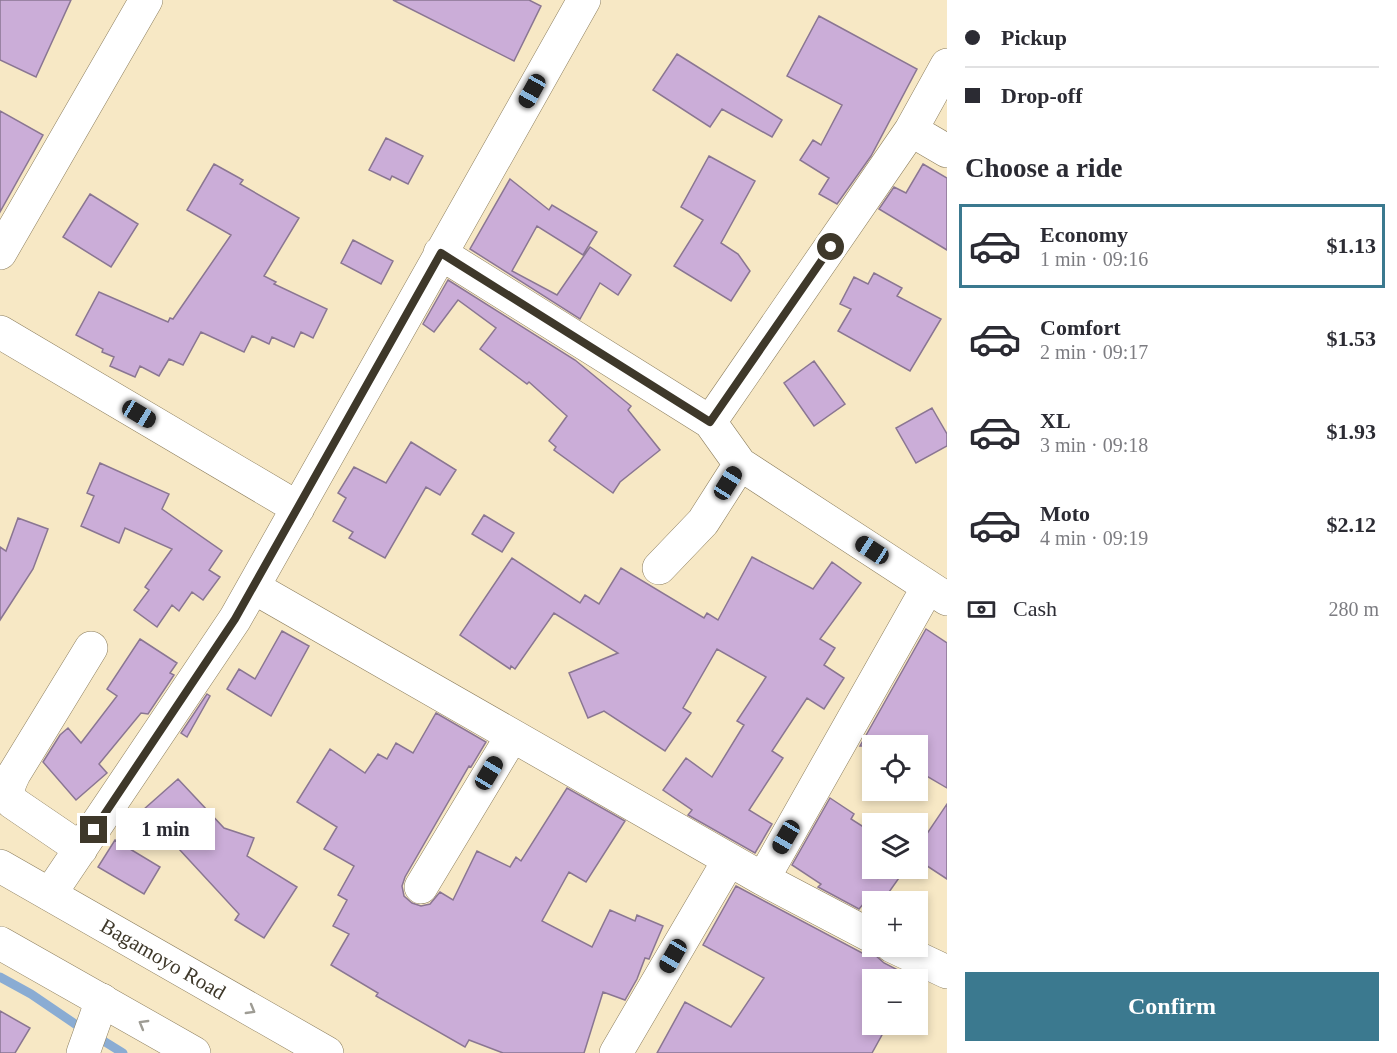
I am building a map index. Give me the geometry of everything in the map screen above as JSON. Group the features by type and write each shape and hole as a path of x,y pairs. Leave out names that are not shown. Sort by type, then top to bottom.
{"main road":[{"path":"0,253 146,0"},
{"path":"50,894 235,619 441,253 573,3"},
{"path":"710,422 911,130 947,65"},
{"path":"911,130 947,151"},
{"path":"441,253 710,422 740,464 938,593 763,879"},
{"path":"0,332 298,508"},
{"path":"659,568 703,522 740,464"},
{"path":"253,587 729,860 862,931"},
{"path":"81,849 12,802 8,795 9,784 14,774 91,648"},
{"path":"421,887 512,736"},
{"path":"616,1053 729,860"},
{"name":"Bagamoyo Road","path":"0,866 327,1053"},
{"path":"0,943 194,1053"},
{"path":"915,957 947,972"},
{"path":"83,1053 102,1000"}],"building":[{"path":"0,0 71,0 36,77 0,60"},
{"path":"393,0 529,0 541,6 514,61"},
{"path":"819,16 917,69 871,156 837,204 819,194 829,178 800,160 813,140 821,145 842,105 787,76"},
{"path":"677,54 782,120 772,137 722,109 710,127 653,90"},
{"path":"0,111 43,135 0,212"},
{"path":"386,138 423,156 408,184 392,176 390,180 369,170"},
{"path":"709,156 755,181 721,243 738,254 750,271 731,301 674,266 703,220 681,207"},
{"path":"214,164 243,180 240,184 299,218 264,276 276,282 274,284 327,309 313,338 301,332 294,347 272,337 269,344 252,336 244,352 201,332 183,365 169,359 159,376 140,366 135,377 110,366 114,357 76,335 99,292 168,322 170,318 173,319 231,235 187,210"},
{"path":"923,164 947,178 947,250 879,209 894,187 906,193"},
{"path":"510,179 549,210 552,205 597,232 583,255 537,226 512,271 557,295 590,247 631,275 618,295 600,283 580,319 470,249"},
{"path":"90,194 138,224 111,267 63,237"},
{"path":"353,240 393,261 381,284 341,263"},
{"path":"874,273 902,288 897,296 941,319 910,371 838,331 851,309 840,304 854,277 868,284"},
{"path":"448,280 575,360 631,406 628,410 660,450 620,482 613,493 554,450 556,447 549,441 567,416 529,382 527,384 480,349 496,328 458,300 434,332 423,324"},
{"path":"814,361 845,404 814,426 784,383"},
{"path":"932,408 947,434 947,446 916,463 896,428"},
{"path":"411,442 456,470 440,495 426,487 385,558 349,538 353,532 333,521 346,498 338,493 354,467 386,483"},
{"path":"100,463 169,494 162,509 222,551 209,570 220,577 203,600 192,592 179,611 172,605 157,627 134,610 149,590 145,587 172,549 125,528 119,543 81,526 94,496 87,493"},
{"path":"484,515 514,533 502,552 472,534"},
{"path":"18,518 48,529 33,569 0,620 0,547 6,551"},
{"path":"752,557 813,589 832,562 861,583 820,639 835,648 824,665 844,678 824,709 807,698 772,751 783,758 749,810 772,824 755,853 688,815 692,810 663,790 686,758 712,777 744,725 737,721 766,677 717,649 683,708 691,713 665,751 604,711 588,718 569,673 618,653 554,613 515,669 511,666 510,669 460,635 512,558 580,603 585,595 599,604 621,568 704,618 707,613 718,620"},
{"path":"926,629 947,643 947,788 928,777 928,735 866,735"},
{"path":"282,631 309,646 271,716 227,689 239,669 255,679"},
{"path":"140,639 177,663 170,673 174,675 148,714 141,713 99,764 107,773 76,800 43,762 60,735 68,728 81,743 117,696 107,689"},
{"path":"207,694 210,696 187,737 181,733"},
{"path":"436,713 486,742 471,767 469,766 405,877 402,886 404,896 412,903 421,906 430,904 440,892 453,900 477,851 510,867 516,857 521,861 567,788 625,821 586,882 569,872 542,921 592,947 610,910 635,921 637,915 663,926 649,959 645,958 637,979 625,1000 603,992 584,1053 503,1053 469,1040 465,1047 376,996 378,993 331,965 349,934 333,926 347,900 338,895 354,866 324,849 337,827 297,802 330,749 365,773 378,754 387,759 396,743 413,753"},
{"path":"178,779 224,828 254,838 247,856 297,887 264,938 235,920 239,914 143,810"},
{"path":"830,798 854,814 851,819 862,826 862,879 898,879 890,891 862,891 862,906 859,909 818,887 821,884 792,865"},
{"path":"947,804 947,879 928,867 928,832"},
{"path":"115,840 160,867 144,894 98,867"},
{"path":"736,886 862,953 862,957 877,957 896,969 862,969 862,1035 882,1035 872,1053 657,1053 685,1002 731,1027 764,978 703,945"},
{"path":"0,1011 30,1028 15,1053 0,1053"}],"waterway":[{"path":"0,977 31,994 81,1028"},
{"path":"102,1040 123,1053"}],"route":[{"path":"94,830 235,619 441,253 710,422 831,247"}]}
